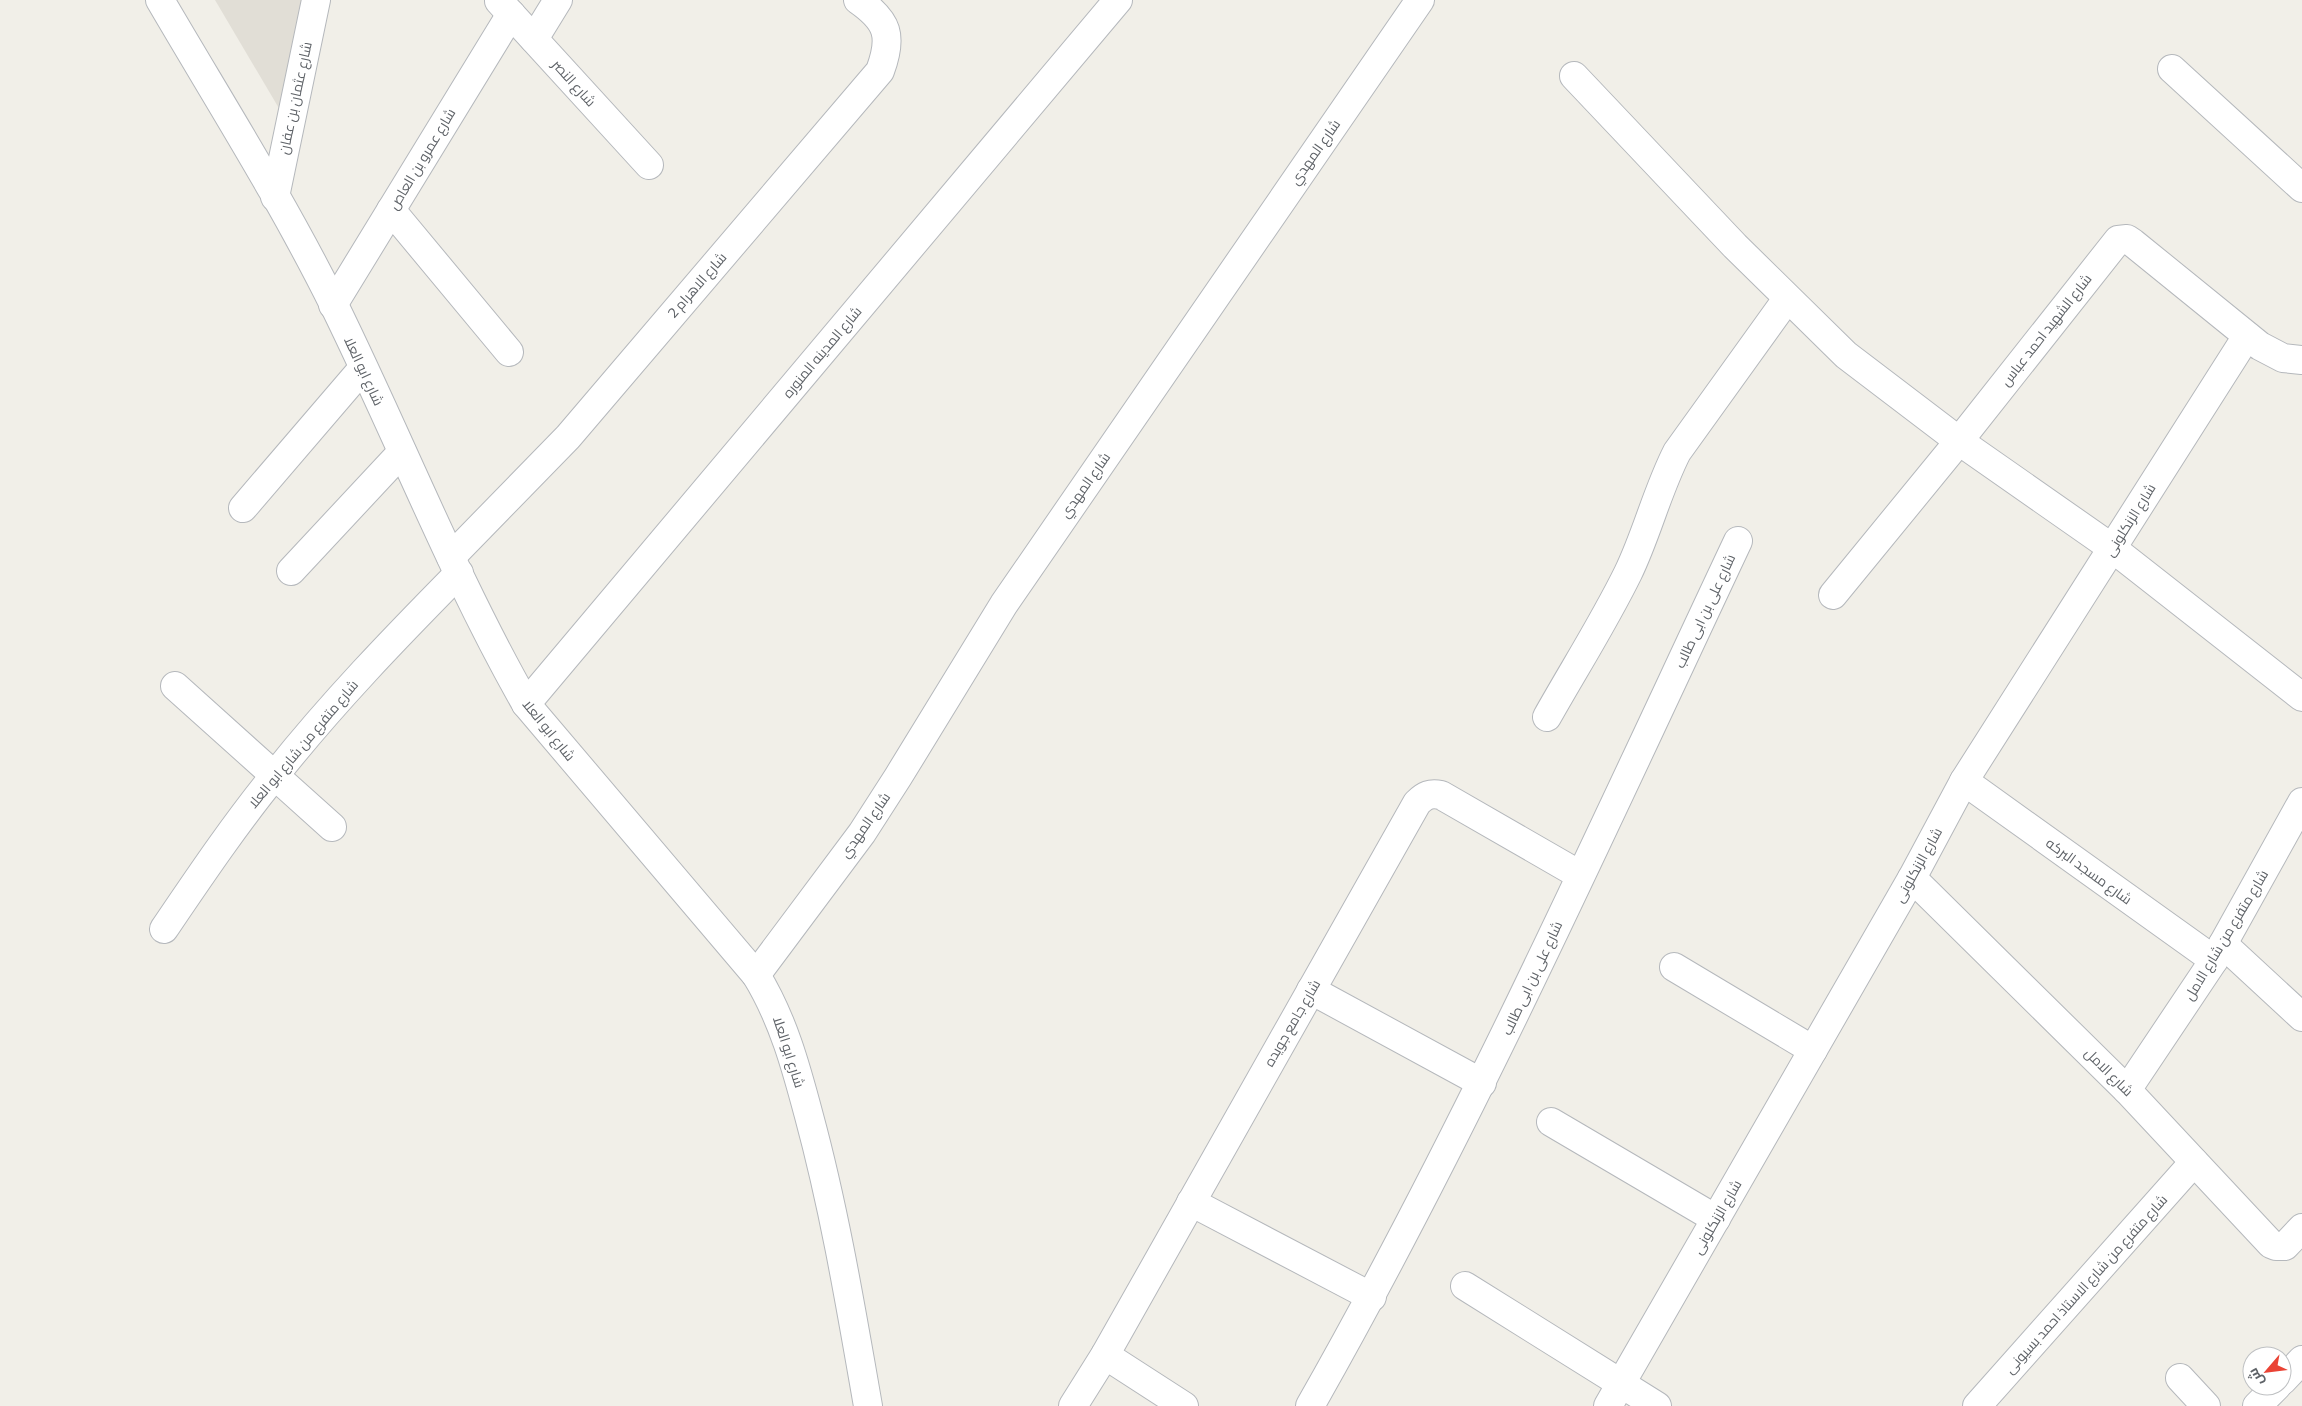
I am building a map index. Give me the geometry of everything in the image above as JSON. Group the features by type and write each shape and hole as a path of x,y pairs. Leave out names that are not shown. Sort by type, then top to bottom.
{"street":[{"name":"شارع ابو العلا","path":"160,0 275,197 334,305 455,565 503,664 526,704 756,975 779,1018 817,1144 831,1204 868,1406"},
{"name":"شارع عثمان بن عفان","path":"275,197 316,0"},
{"path":"534,39 558,0"},
{"name":"شارع الاهرام 2","path":"455,565 568,436 880,71 887,52 886,33 879,17 858,0"},
{"name":"شارع المدينه المنوره","path":"526,704 1118,0"},
{"name":"شارع المهدي","path":"756,975 862,833 1004,604 1420,0"},
{"name":"شارع النصر","path":"504,7 650,165"},
{"name":"شارع عمرو بن العاص","path":"334,305 391,210 504,7"},
{"path":"2172,69 2302,188"},
{"path":"1574,76 1787,299 1846,355 1960,441 2112,548 2302,697"},
{"path":"391,210 509,352"},
{"name":"شارع الشهيد احمد عباس","path":"1833,594 1960,441 2118,240 2127,239 2133,243 2260,346 2283,358 2302,360"},
{"path":"1547,717 1627,575 1641,545 1665,476 1677,452 1787,299"},
{"name":"شارع الزنكلونى","path":"1614,1395 1912,878 1964,781 2247,336"},
{"path":"242,508 363,368"},
{"path":"291,571 402,452"},
{"name":"شارع على بن ابى طالب","path":"1310,1406 1372,1297 1482,1083 1738,541"},
{"name":"شارع متفرع من شارع ابو العلا","path":"164,928 274,775 455,565"},
{"path":"175,686 332,827"},
{"name":"شارع مسجد البركه","path":"1964,781 2219,952 2302,1017"},
{"name":"شارع جامع جويده","path":"1073,1406 1104,1355 1417,803 1423,797 1431,794 1441,795 1580,875"},
{"name":"شارع متفرع من شارع الامل","path":"2127,1090 2219,952 2302,802"},
{"name":"شارع الامل","path":"1912,878 2127,1090 2271,1244 2285,1246 2302,1228"},
{"path":"1674,967 1813,1050"},
{"path":"1311,990 1482,1083"},
{"path":"1551,1122 1716,1219"},
{"name":"شارع متفرع من شارع الاستاذ احمد بسيونى","path":"1978,1406 2194,1162"},
{"path":"1191,1202 1372,1297"},
{"path":"1466,1286 1614,1395 1657,1406"},
{"path":"1104,1355 1184,1406"},
{"path":"2292,1370 2302,1360"},
{"path":"2180,1378 2206,1406"},
{"path":"2257,1406 2267,1396"}],"shaded area":[{"path":"215,0 302,0 280,110"}]}
